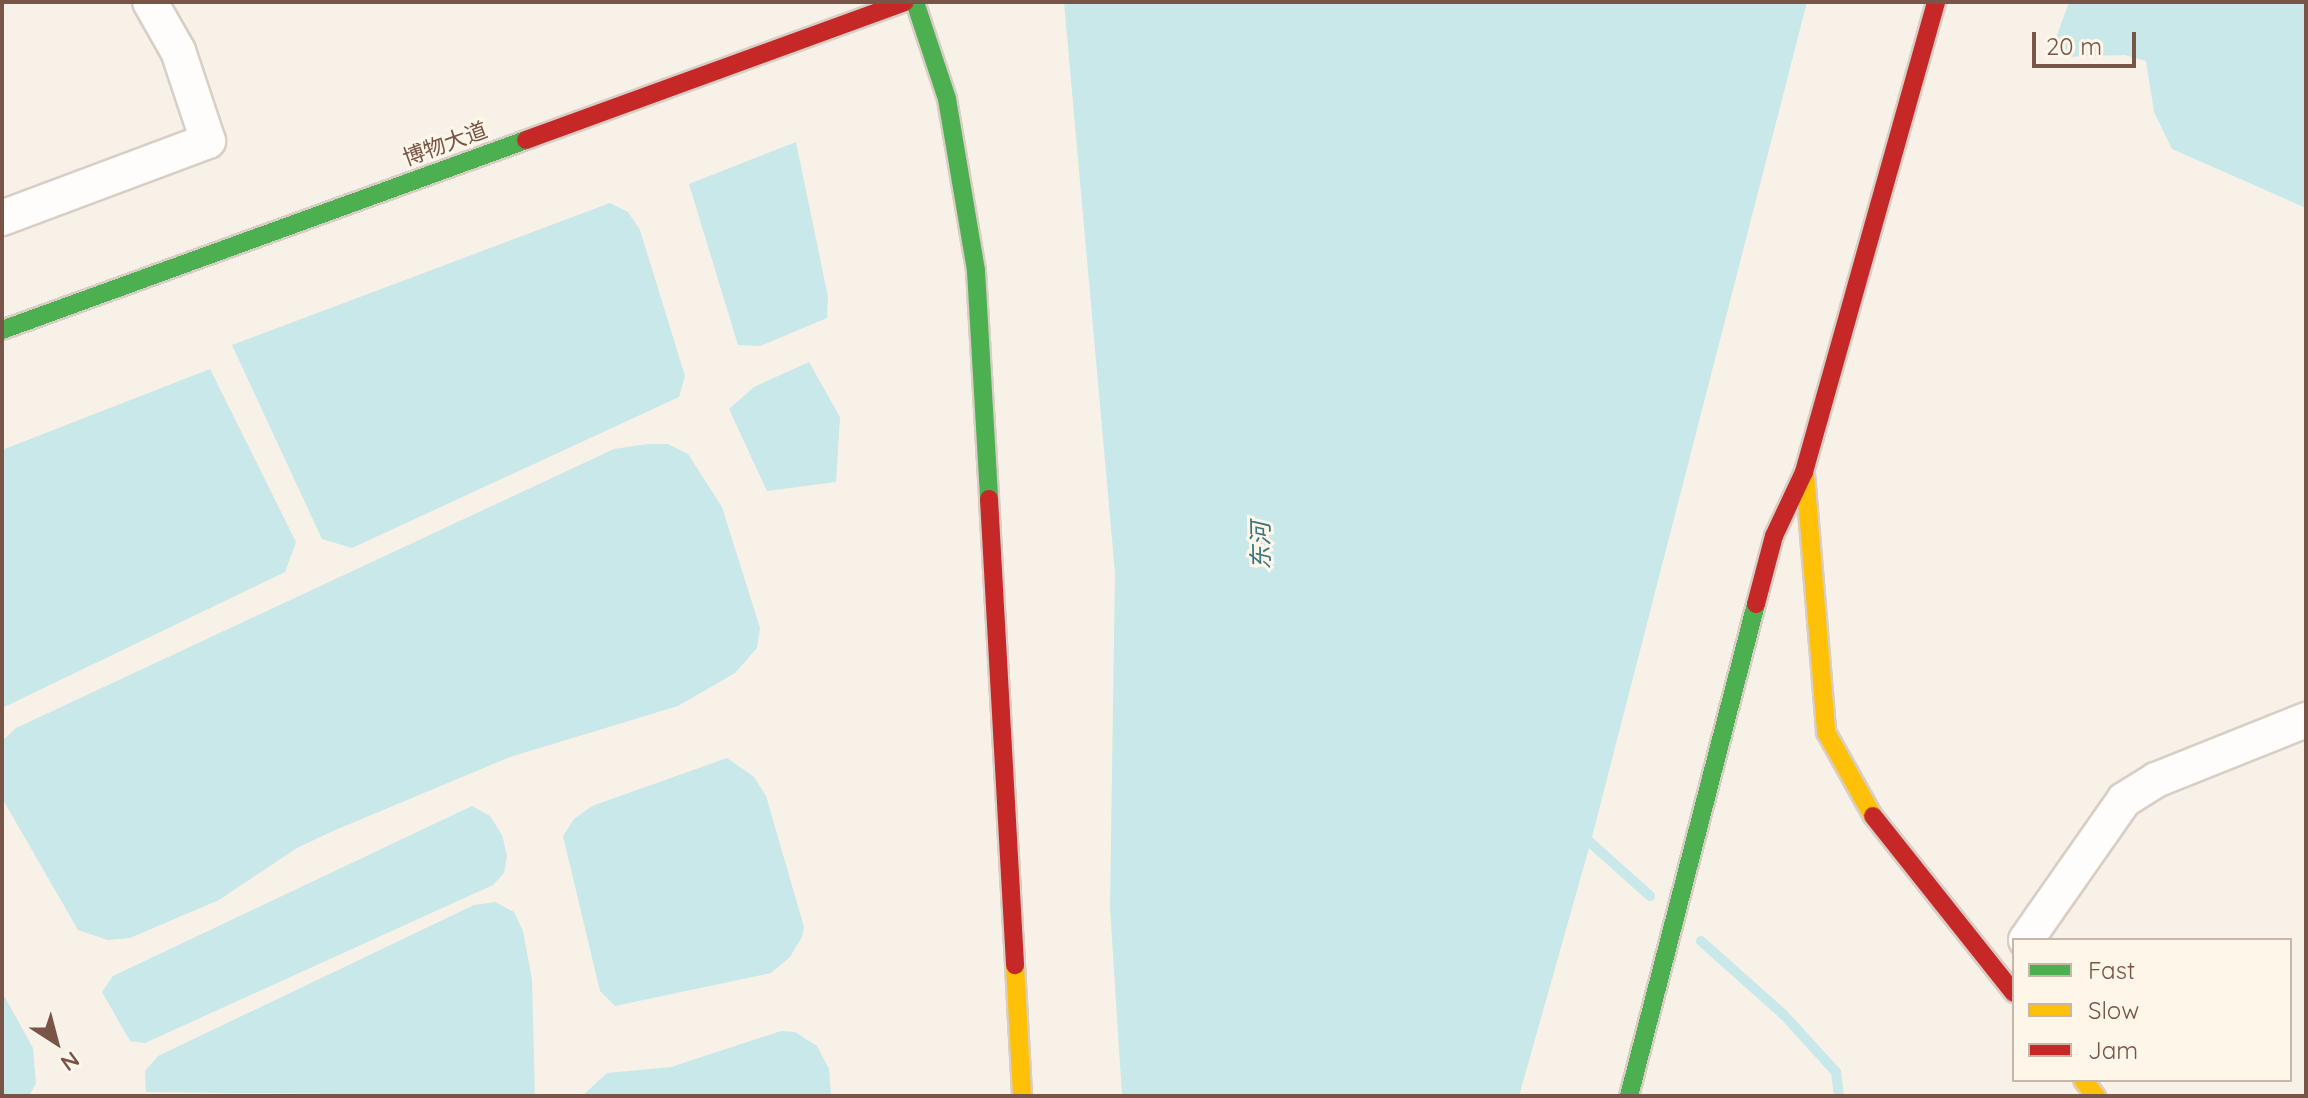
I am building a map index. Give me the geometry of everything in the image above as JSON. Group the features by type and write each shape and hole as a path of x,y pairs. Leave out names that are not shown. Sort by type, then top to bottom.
{"street":[{"path":"2,218 208,141 178,51 150,2"},
{"name":"博物大道","path":"2,330 905,2"},
{"path":"915,2 947,99 976,271 1022,1096"},
{"path":"1629,1096 1774,536 1804,472 1936,2"},
{"path":"1804,472 1826,732 1860,799 2010,977"},
{"path":"2027,938 2124,800 2156,780 2306,720"}],"water":[{"name":"东河","path":"1064,2 1807,2 1591,841 1519,1096 1122,1096 1110,907 1115,573"},
{"path":"2069,2 2306,2 2306,208 2172,149 2154,112 2146,61 2125,55 2062,57 2055,48 2056,38"},
{"path":"796,142 828,297 827,318 760,346 738,345 689,184"},
{"path":"610,203 628,212 640,230 685,376 679,397 352,548 322,539 232,345"},
{"path":"809,362 840,417 836,482 767,491 729,409 754,387"},
{"path":"210,369 296,542 285,572 2,708 2,450"},
{"path":"668,444 688,454 722,507 760,628 757,648 735,673 678,706 510,757 333,831 297,848 219,900 130,938 108,940 78,930 2,798 2,741 16,728 614,449"},
{"path":"727,758 754,777 766,796 804,927 802,937 790,957 771,973 615,1006 600,991 563,836 574,819 592,806"},
{"path":"472,806 490,816 502,835 507,856 504,873 493,885 145,1043 130,1041 102,992 113,976"},
{"path":"495,902 514,912 523,931 532,980 535,1096 146,1092 145,1071 158,1056 474,905"},
{"path":"2,992 33,1048 36,1083 29,1096 2,1096"},
{"path":"781,1031 795,1032 817,1046 829,1069 831,1096 582,1096 607,1073 671,1067"}],"waterway":[{"path":"1583,836 1650,896"},
{"path":"1701,941 1783,1014 1836,1072 1839,1096"}],"traffic: fast":[{"path":"915,2 947,99 976,271 989,499"},
{"path":"2,330 526,140"},
{"path":"1629,1096 1756,604"}],"traffic: slow":[{"path":"1805,474 1826,732 1873,816"},
{"path":"1015,965 1022,1096"},
{"path":"2085,1082 2096,1096"}],"traffic: jam":[{"path":"526,140 905,2"},
{"path":"1756,604 1774,536 1804,472 1936,2"},
{"path":"989,499 1015,965"},
{"path":"1873,816 2012,990"}]}
